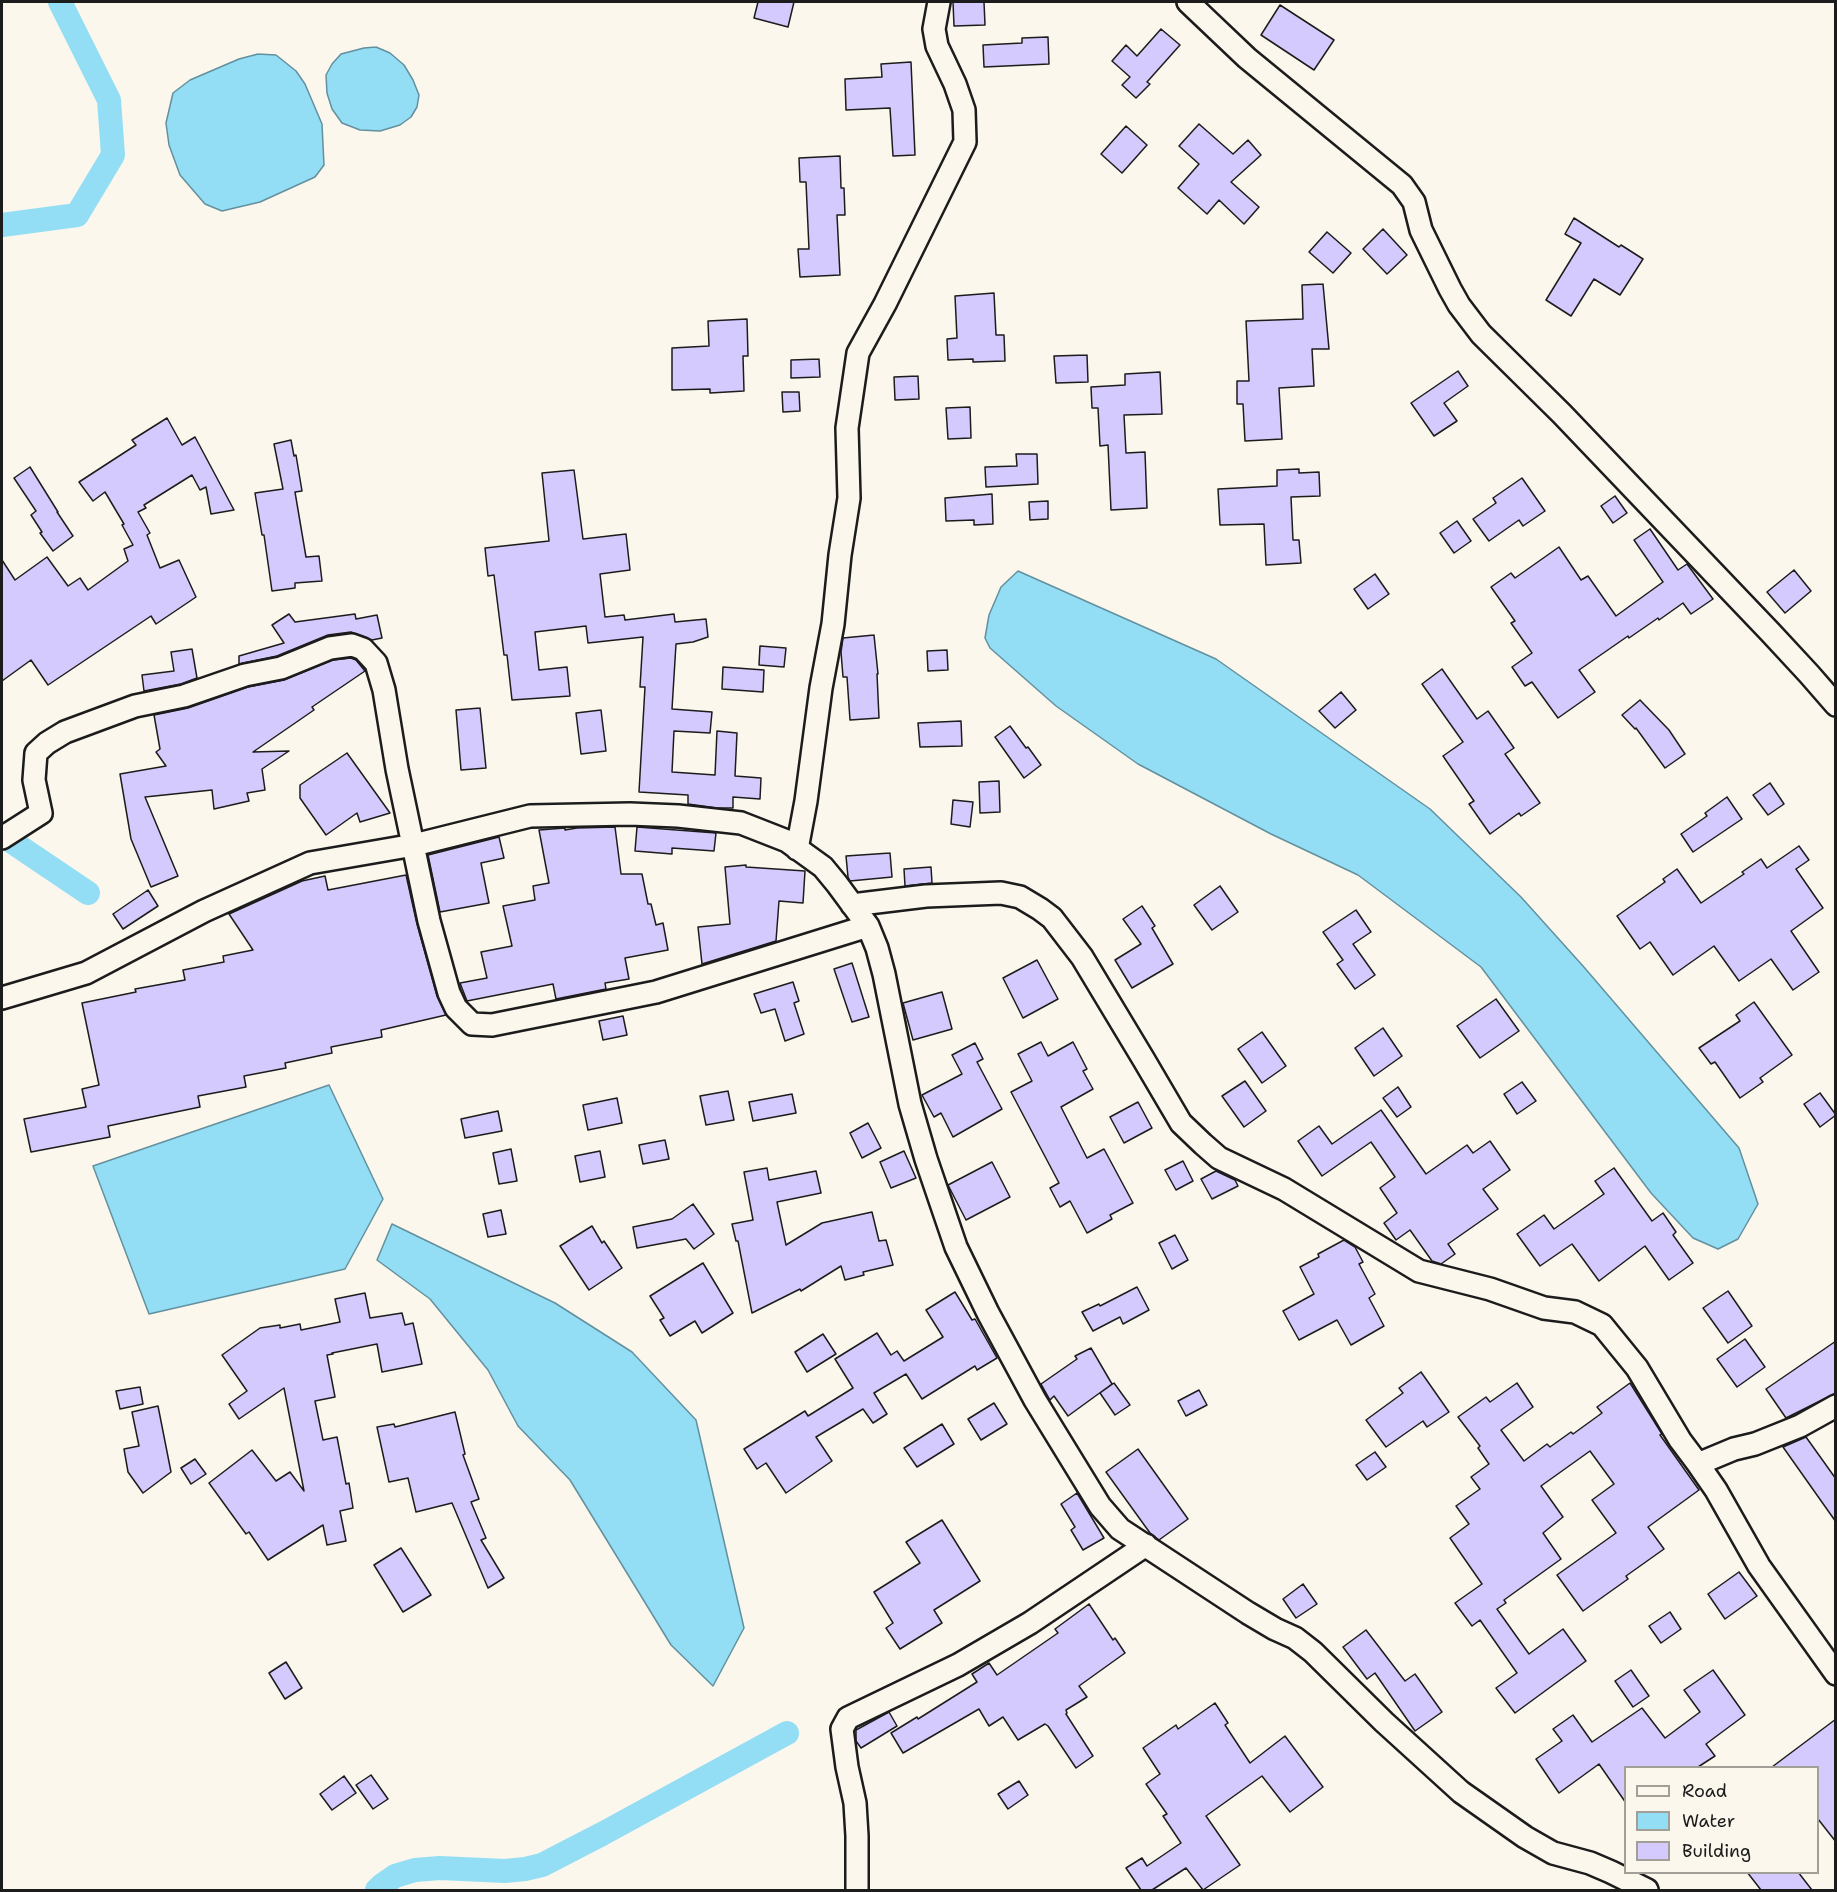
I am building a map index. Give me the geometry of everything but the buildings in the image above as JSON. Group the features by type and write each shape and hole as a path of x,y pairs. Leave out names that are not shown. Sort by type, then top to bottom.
{"street":[{"path":"797,849 833,624 849,498 847,428 858,353 885,304 965,142 964,111 955,84 937,46 934,29 939,2"},
{"path":"1188,2 1247,58 1402,185 1414,202 1421,230 1450,289 1481,334 1570,422 1794,657 1836,705"},
{"path":"2,838 41,813 34,780 36,753 65,732 135,706 184,696 244,675 281,668 330,648 351,645 363,649 376,663 384,690 397,769 429,921 449,993 456,1008 472,1024 492,1025 656,992 868,926"},
{"path":"2,998 86,973 204,911 310,863 414,845 530,816 630,814 678,816 741,823 787,841 823,867 868,926 884,974 910,1104 956,1247 1035,1400 1100,1506 1120,1529 1275,1629 1295,1638 1313,1652 1384,1722 1461,1792 1524,1837 1553,1853 1590,1863 1647,1890"},
{"path":"852,905 926,896 1000,893 1020,897 1052,918 1082,957 1181,1124 1220,1158 1284,1190 1419,1271 1490,1289 1544,1308 1575,1312 1602,1324 1637,1368 1680,1440 1716,1490 1759,1566 1836,1674"},
{"path":"1698,1464 1800,1426 1836,1406"},
{"path":"857,1890 855,1803 842,1729 848,1718 957,1665 1030,1623 1146,1545"}],"water":[{"path":"376,47 390,53 404,65 419,95 417,107 411,117 400,125 380,131 360,130 342,123 332,109 327,93 326,75 341,54"},
{"path":"258,54 276,55 296,71 305,84 322,124 324,165 315,177 260,202 222,211 205,204 180,175 169,145 166,123 173,93 190,80 239,59"},
{"path":"1018,571 1216,659 1430,809 1521,897 1739,1148 1758,1204 1738,1239 1718,1249 1693,1238 1651,1193 1481,967 1358,875 1271,834 1138,764 1056,706 990,648 985,638 989,615 1001,587"},
{"path":"329,1085 383,1199 345,1269 149,1314 93,1166"},
{"path":"392,1224 555,1303 632,1352 696,1420 744,1628 713,1686 671,1645 570,1480 518,1426 488,1370 430,1299 377,1260"}],"waterway":[{"path":"2,225 77,215 113,155 109,100 60,2"},
{"path":"2,835 88,893"},
{"path":"377,1890 395,1876 415,1870 440,1868 505,1871 542,1865 787,1733"}]}
